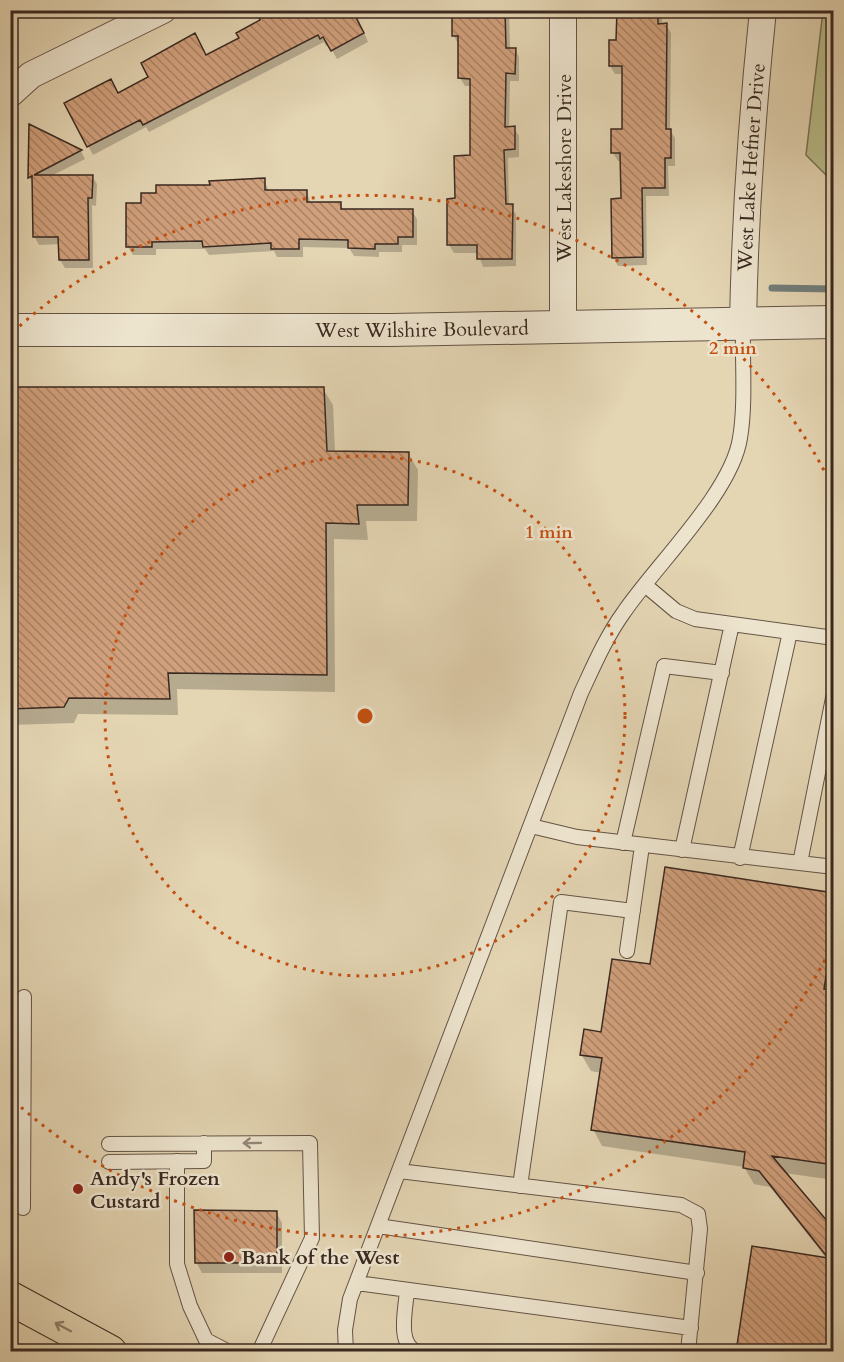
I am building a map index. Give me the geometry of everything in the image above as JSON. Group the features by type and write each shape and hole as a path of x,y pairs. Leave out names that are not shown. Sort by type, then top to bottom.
{"highway":[{"path":"13,1300 110,1352"}],"street":[{"path":"10,94 31,75 163,10"},
{"name":"West Lakeshore Drive","path":"563,10 563,325"},
{"name":"West Lake Hefner Drive","path":"743,323 750,143 763,10"},
{"name":"West Wilshire Boulevard","path":"10,330 391,330 563,325 834,322"}],"lane":[{"path":"346,1352 345,1330 357,1283 581,693 601,649 645,585 711,500 730,465 740,438 743,323"},
{"path":"645,585 676,611 695,619 834,638"},
{"path":"682,850 732,624"},
{"path":"740,858 790,632"},
{"path":"623,843 664,666 722,673"},
{"path":"800,863 834,693"},
{"path":"531,826 577,837 642,846 834,867"},
{"path":"627,951 642,846"},
{"path":"520,1186 561,902 633,911"},
{"path":"23,1208 24,997"},
{"path":"109,1162 204,1161 204,1143"},
{"path":"109,1144 310,1143 312,1238 259,1352"},
{"path":"177,1161 177,1264 203,1346 228,1352"},
{"path":"399,1171 681,1205 698,1214 700,1228 697,1273 688,1352"},
{"path":"378,1226 697,1273"},
{"path":"357,1283 692,1328"},
{"path":"406,1290 405,1342 411,1350 418,1352"}],"green space":[{"path":"823,11 833,11 833,182 806,155"}],"building":[{"path":"255,10 352,10 364,33 331,51 323,37 320,39 318,35 143,125 140,120 87,147 64,103 111,79 118,93 148,77 141,63 195,33 206,55 239,38 236,33 260,20"},
{"path":"452,10 505,10 506,48 516,48 515,74 506,73 505,127 515,126 515,149 504,150 506,204 513,204 512,259 477,259 477,245 447,245 447,199 455,198 454,156 470,155 470,79 458,78 458,36 452,36"},
{"path":"617,10 658,10 658,24 667,23 666,129 671,129 671,158 665,158 665,188 642,188 643,257 612,258 611,199 621,198 620,153 611,153 611,129 622,129 622,66 609,66 609,40 616,40"},
{"path":"29,124 82,150 34,175 93,175 92,198 88,198 89,260 59,260 58,237 33,237 32,176 28,178"},
{"path":"265,178 265,190 307,190 307,202 341,202 341,209 413,209 413,237 398,237 398,244 375,244 375,249 348,248 348,240 299,239 299,249 271,249 271,243 203,247 202,241 152,242 152,247 126,247 126,203 141,203 141,193 156,193 156,185 210,185 209,181"},
{"path":"10,387 324,387 327,451 409,452 408,505 357,505 359,524 326,523 327,675 168,673 170,699 69,698 64,707 10,709"},
{"path":"665,867 834,893 834,926 824,989 834,990 834,1165 772,1156 834,1229 834,1352 736,1352 752,1246 828,1258 759,1171 743,1168 745,1152 591,1130 602,1058 580,1055 584,1029 601,1032 612,959 650,964"},
{"path":"194,1210 277,1211 277,1263 195,1263"}],"waterway":[{"path":"772,288 834,289"}],"place":[{"name":"Andy's Frozen Custard","path":"78,1189"},
{"name":"Bank of the West","path":"229,1257"}]}
